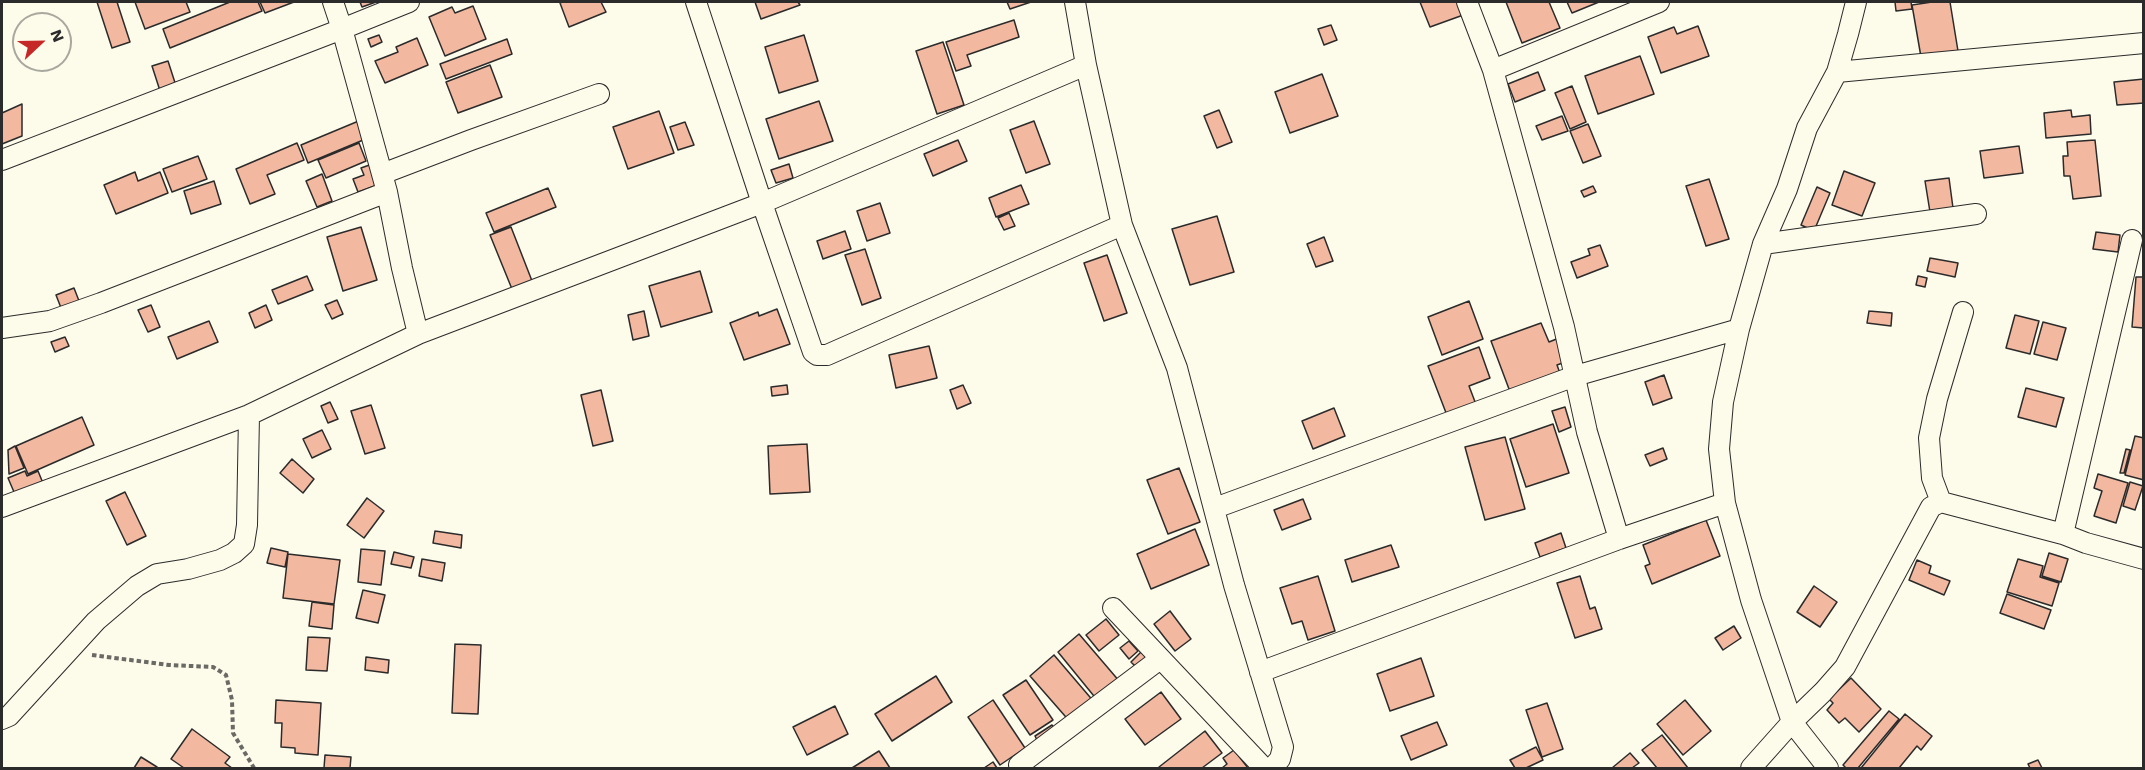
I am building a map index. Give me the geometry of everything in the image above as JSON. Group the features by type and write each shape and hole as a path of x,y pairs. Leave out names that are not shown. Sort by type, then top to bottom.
{"street":[{"path":"333,2 384,183 418,334"},
{"path":"2,160 409,2"},
{"path":"696,2 813,352 823,356 1122,225"},
{"path":"1075,2 1086,65 1122,225 1177,368 1234,585 1282,747 1280,759 1272,768"},
{"path":"1467,2 1493,70 1564,327 1587,432 1619,539"},
{"path":"1493,70 1659,2"},
{"path":"1828,768 1792,722 1751,600 1725,503 1719,449 1723,402 1739,329 1763,244 1787,189 1807,128 1837,72 1856,2"},
{"path":"1837,72 2144,44"},
{"path":"2,507 249,415 418,334 762,203 1086,65"},
{"path":"2,328 50,321 101,303 384,183 471,140 599,94"},
{"path":"1763,244 1976,214"},
{"path":"2063,534 2132,240"},
{"path":"1941,502 1932,478 1929,438 1937,399 1963,312"},
{"path":"1215,508 1575,376 1739,329"},
{"path":"2,719 9,716 96,621 137,586 157,574 188,569 220,560 234,553 244,544 247,525 249,415"},
{"path":"1751,768 1845,667 1931,507 1941,502 2063,534 2086,543 2144,559"},
{"path":"1260,672 1619,539 1725,503"},
{"path":"1113,608 1264,768"},
{"path":"1019,765 1160,659"}],"path":[{"path":"68,652 170,665 213,667 226,675 232,700 233,734 254,768"}],"building":[{"path":"97,2 117,2 130,42 112,48"},
{"path":"135,2 186,2 190,12 145,29"},
{"path":"230,2 258,2 262,11 170,48 163,29"},
{"path":"260,2 294,2 265,13"},
{"path":"360,2 376,2 362,7"},
{"path":"601,2 606,12 569,27 560,3"},
{"path":"755,2 798,2 800,5 761,19"},
{"path":"1007,2 1031,2 1010,9"},
{"path":"1420,2 1462,2 1466,14 1430,27"},
{"path":"1506,2 1549,2 1560,28 1522,43"},
{"path":"1567,2 1599,2 1572,13"},
{"path":"1895,2 1911,2 1912,9 1896,11"},
{"path":"1950,2 1958,51 1921,57 1912,5"},
{"path":"473,6 486,39 445,56 429,17 452,7 455,13"},
{"path":"1014,20 1019,37 967,55 971,66 956,71 946,42"},
{"path":"1331,25 1337,40 1324,45 1318,29"},
{"path":"1698,26 1709,56 1661,73 1648,37 1674,27 1677,34"},
{"path":"379,35 382,42 371,47 368,39"},
{"path":"804,35 818,81 779,93 765,47"},
{"path":"417,38 428,65 385,83 375,61 398,52 396,47"},
{"path":"507,39 512,54 446,79 440,64"},
{"path":"943,42 964,105 937,114 916,51"},
{"path":"1640,56 1654,94 1598,114 1585,76"},
{"path":"168,61 178,92 162,97 152,66"},
{"path":"490,65 502,97 458,113 446,82"},
{"path":"1538,72 1545,90 1515,102 1508,84"},
{"path":"1322,74 1338,116 1290,133 1275,92"},
{"path":"2144,79 2144,103 2117,105 2114,82"},
{"path":"1572,86 1586,122 1570,129 1555,93"},
{"path":"819,101 833,141 779,159 766,119"},
{"path":"22,104 22,136 2,144 2,113"},
{"path":"1219,110 1232,142 1217,148 1204,116"},
{"path":"2071,110 2072,117 2090,115 2091,134 2046,138 2044,113"},
{"path":"659,111 674,153 628,169 613,127"},
{"path":"1562,116 1568,131 1542,140 1536,126"},
{"path":"361,120 368,138 308,163 301,145"},
{"path":"1034,121 1050,164 1026,173 1010,130"},
{"path":"685,122 694,145 678,150 670,127"},
{"path":"1588,124 1601,156 1583,163 1570,131"},
{"path":"958,140 967,161 933,176 924,154"},
{"path":"2095,140 2101,196 2073,199 2070,176 2064,176 2063,156 2068,156 2067,142"},
{"path":"297,143 304,160 267,175 275,194 250,204 236,169"},
{"path":"359,143 366,161 326,178 318,160"},
{"path":"2019,146 2023,173 1984,178 1980,151"},
{"path":"198,156 207,179 172,192 163,169"},
{"path":"375,163 383,183 358,192 353,179 364,175 361,168"},
{"path":"789,164 793,178 776,183 771,170"},
{"path":"1844,171 1875,183 1862,216 1832,205"},
{"path":"135,172 138,181 160,172 168,193 116,214 104,185"},
{"path":"322,174 332,201 317,207 306,181"},
{"path":"1949,178 1953,208 1930,212 1925,181"},
{"path":"1709,179 1729,239 1706,246 1686,186"},
{"path":"214,181 221,204 191,214 184,191"},
{"path":"1021,185 1029,204 996,217 989,198"},
{"path":"1593,186 1596,192 1584,197 1581,191"},
{"path":"1817,187 1830,193 1814,231 1801,225"},
{"path":"548,188 556,207 494,232 486,213"},
{"path":"880,203 890,233 867,241 857,211"},
{"path":"1009,213 1015,226 1004,230 998,218"},
{"path":"1217,216 1234,272 1190,285 1172,229"},
{"path":"361,227 377,280 343,291 327,237"},
{"path":"511,227 534,286 514,294 490,235"},
{"path":"845,231 851,249 823,259 817,241"},
{"path":"2096,232 2120,235 2118,252 2093,249"},
{"path":"1324,237 1333,261 1316,267 1307,244"},
{"path":"1600,245 1608,266 1577,278 1571,262 1590,255 1588,249"},
{"path":"865,249 881,298 862,305 845,255"},
{"path":"1107,255 1127,313 1104,321 1084,263"},
{"path":"1930,258 1958,263 1955,277 1927,271"},
{"path":"700,271 712,312 661,327 649,286"},
{"path":"307,276 313,290 278,304 272,290"},
{"path":"1918,276 1927,278 1925,287 1916,285"},
{"path":"2136,277 2144,277 2144,328 2132,327"},
{"path":"74,288 81,306 63,313 56,295"},
{"path":"337,300 343,314 332,319 325,305"},
{"path":"1469,301 1483,339 1442,355 1428,317"},
{"path":"151,305 160,327 148,332 138,310"},
{"path":"266,305 272,320 255,328 249,313"},
{"path":"777,309 790,344 744,360 730,323 758,312 759,316"},
{"path":"644,311 649,336 633,340 628,315"},
{"path":"1869,311 1892,313 1891,326 1867,323"},
{"path":"2015,315 2039,321 2030,354 2006,348"},
{"path":"209,321 218,342 177,359 168,337"},
{"path":"2043,322 2066,328 2057,360 2034,354"},
{"path":"1541,323 1549,342 1559,338 1568,361 1557,365 1562,379 1512,397 1491,341"},
{"path":"65,337 69,346 55,352 51,342"},
{"path":"929,346 937,378 896,388 889,355"},
{"path":"1479,347 1490,378 1469,386 1477,407 1448,418 1428,366"},
{"path":"1664,375 1672,398 1653,405 1645,382"},
{"path":"787,385 788,394 772,396 771,387"},
{"path":"963,385 971,403 957,409 950,390"},
{"path":"2026,388 2064,398 2056,427 2018,417"},
{"path":"601,390 613,441 593,446 581,395"},
{"path":"330,402 338,419 328,423 321,406"},
{"path":"371,405 385,448 365,454 351,411"},
{"path":"1565,407 1571,427 1559,432 1552,411"},
{"path":"1334,408 1345,436 1313,449 1302,421"},
{"path":"82,417 94,445 28,474 16,446"},
{"path":"1553,424 1569,473 1526,487 1510,439"},
{"path":"322,430 331,449 312,458 303,439"},
{"path":"2135,436 2144,438 2144,480 2125,475"},
{"path":"1505,437 1525,509 1485,520 1465,447"},
{"path":"807,444 810,492 770,494 768,446"},
{"path":"15,446 24,468 9,474 8,450"},
{"path":"1663,448 1667,459 1650,466 1645,455"},
{"path":"2126,449 2130,450 2124,473 2120,473"},
{"path":"292,459 314,479 303,493 280,473"},
{"path":"1179,468 1200,522 1168,534 1147,480"},
{"path":"25,471 27,476 38,471 45,488 17,499 8,478"},
{"path":"2098,474 2128,483 2116,523 2094,516 2102,491 2094,488"},
{"path":"2130,482 2143,486 2135,510 2123,506"},
{"path":"125,492 146,536 127,545 106,501"},
{"path":"367,498 384,511 364,538 347,525"},
{"path":"1303,499 1311,519 1282,530 1274,510"},
{"path":"1706,520 1720,556 1652,584 1645,566 1650,564 1643,545"},
{"path":"1195,529 1209,565 1151,589 1137,554"},
{"path":"435,531 462,535 461,548 433,543"},
{"path":"1561,533 1566,548 1540,557 1535,543"},
{"path":"1391,545 1399,567 1352,582 1345,560"},
{"path":"271,548 288,552 285,567 267,563"},
{"path":"361,549 385,551 381,585 358,582"},
{"path":"394,552 414,557 411,568 391,564"},
{"path":"2049,553 2068,559 2061,582 2042,576"},
{"path":"288,554 340,560 334,604 283,598"},
{"path":"422,559 445,563 442,581 419,576"},
{"path":"2018,559 2043,566 2040,577 2059,583 2052,606 2007,592"},
{"path":"1917,560 1931,566 1929,573 1950,581 1944,595 1909,580"},
{"path":"1318,576 1335,631 1308,640 1302,621 1292,624 1280,588"},
{"path":"1580,576 1590,609 1595,607 1602,629 1575,638 1557,583"},
{"path":"1814,586 1837,602 1820,627 1797,612"},
{"path":"363,590 385,595 378,623 356,618"},
{"path":"2007,594 2051,610 2044,629 2000,613"},
{"path":"312,602 334,605 332,629 309,626"},
{"path":"1170,611 1191,639 1175,651 1154,624"},
{"path":"1106,619 1119,635 1099,651 1086,635"},
{"path":"1734,626 1741,638 1723,650 1715,638"},
{"path":"1079,634 1120,682 1098,701 1058,652"},
{"path":"308,637 330,638 327,671 306,670"},
{"path":"1129,641 1138,651 1129,659 1120,648"},
{"path":"455,644 481,645 478,714 452,713"},
{"path":"1142,651 1151,661 1140,671 1131,662"},
{"path":"1054,655 1095,703 1072,724 1030,676"},
{"path":"366,657 389,660 388,673 365,670"},
{"path":"1421,658 1434,696 1390,711 1377,674"},
{"path":"936,676 952,702 892,741 875,714"},
{"path":"1851,678 1881,709 1859,732 1845,718 1839,723 1827,710 1833,703 1829,699"},
{"path":"1026,680 1053,720 1030,735 1003,695"},
{"path":"1161,692 1181,719 1145,745 1125,719"},
{"path":"276,700 321,703 318,755 295,753 295,748 281,747 282,723 275,723"},
{"path":"993,700 1025,748 1000,765 968,717"},
{"path":"1685,700 1711,731 1683,755 1657,724"},
{"path":"1547,703 1563,749 1542,757 1526,710"},
{"path":"835,706 848,734 807,755 793,727"},
{"path":"1889,711 1899,719 1858,768 1846,768 1843,765"},
{"path":"1905,714 1932,736 1921,750 1917,746 1899,768 1861,768"},
{"path":"1437,722 1447,745 1411,760 1401,736"},
{"path":"1052,725 1056,731 1038,742 1035,736"},
{"path":"192,729 230,757 225,763 232,768 184,768 171,759"},
{"path":"1205,731 1222,753 1202,768 1159,767"},
{"path":"1662,735 1688,768 1657,768 1642,750"},
{"path":"1536,747 1543,760 1526,768 1515,768 1510,760"},
{"path":"1234,750 1248,768 1222,768 1227,764 1223,758"},
{"path":"879,751 890,768 852,768"},
{"path":"1630,753 1639,763 1632,768 1612,768"},
{"path":"325,755 351,757 350,768 324,768"},
{"path":"141,757 157,767 134,768"},
{"path":"2038,760 2042,768 2030,768 2028,764"},
{"path":"993,762 997,768 984,768"}]}
